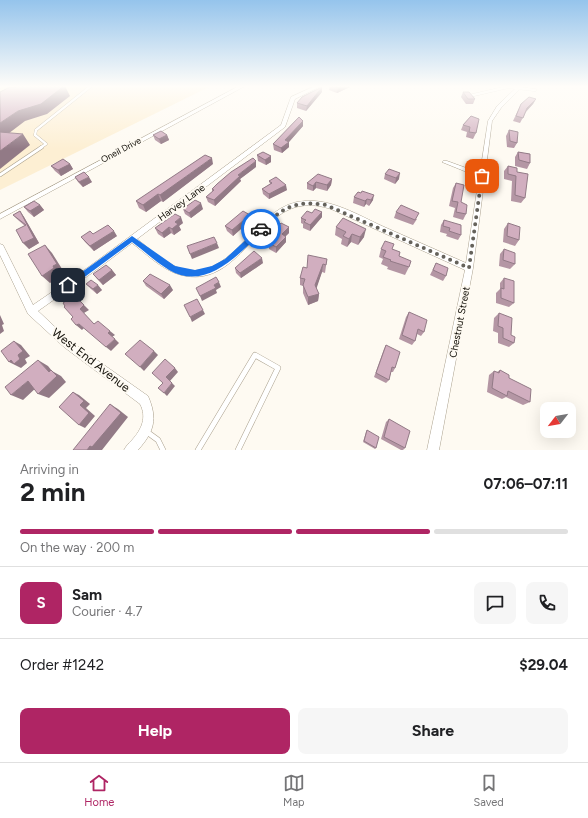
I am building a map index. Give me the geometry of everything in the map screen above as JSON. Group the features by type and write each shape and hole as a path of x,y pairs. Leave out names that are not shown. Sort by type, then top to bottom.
{"street":[{"name":"Oneil Drive","path":"0,217 86,169 203,107"},
{"name":"Harvey Lane","path":"31,311 132,239 279,130 284,126 290,107"},
{"name":"Chestnut Street","path":"434,450 469,268 492,116 499,107"},
{"path":"445,162 482,176"},
{"path":"132,239 172,268 186,273 203,272 227,261 282,210 301,203 319,204 333,207 469,268"},
{"name":"West End Avenue","path":"0,247 31,311 67,344 144,400 150,414 146,431"},
{"path":"130,450 141,439 146,431"}],"lane":[{"path":"0,175 46,144 35,135 36,130 65,107"},
{"path":"198,450 255,355 278,368 238,450"},
{"path":"146,431 158,440 163,450"}],"shaded area":[{"path":"0,107 168,107 0,190"}],"building":[{"path":"0,107 31,107 18,111 0,123"},
{"path":"520,107 528,107 523,118 516,116"},
{"path":"471,116 479,119 476,133 469,132 470,127 463,125"},
{"path":"299,117 303,121 285,140 289,142 281,148 273,144"},
{"path":"509,130 518,132 517,143 510,141"},
{"path":"161,131 167,135 159,139 153,135"},
{"path":"0,132 23,134 0,151"},
{"path":"263,152 271,156 265,160 257,155"},
{"path":"518,152 530,154 530,163 519,160"},
{"path":"205,155 212,158 160,195 158,194 143,205 136,201"},
{"path":"253,158 256,161 238,175 240,176 214,200 206,197 214,190 212,189 217,184 231,172"},
{"path":"63,159 70,164 58,170 51,166"},
{"path":"508,166 517,168 517,172 528,174 525,198 515,195 516,176 508,174"},
{"path":"389,169 400,173 396,178 385,174"},
{"path":"84,172 89,177 79,182 75,177"},
{"path":"318,174 332,179 327,185 316,182 313,186 307,183"},
{"path":"276,177 286,185 269,194 262,189 272,183 269,181"},
{"path":"456,183 464,185 461,202 467,205 466,214 456,212 458,202 452,201"},
{"path":"362,191 374,195 371,200 367,199 365,201 354,197 358,192 361,193"},
{"path":"195,200 201,203 189,213 183,209"},
{"path":"34,201 40,205 30,211 24,207"},
{"path":"401,205 419,213 415,220 396,212"},
{"path":"315,209 322,212 310,225 304,222 306,220 301,218 307,211 312,213"},
{"path":"20,211 34,238 23,243 16,230 26,225 13,215"},
{"path":"243,211 250,215 232,230 225,226"},
{"path":"175,214 181,217 175,222 178,224 172,229 169,227 162,233 155,228"},
{"path":"343,218 366,229 360,237 352,234 349,239 343,236 346,232 336,227"},
{"path":"444,220 461,225 461,235 449,231 450,228 443,226"},
{"path":"281,223 289,227 282,234 286,237 276,247 269,243 274,238 269,235"},
{"path":"508,223 520,227 519,240 507,236"},
{"path":"108,225 114,231 90,246 81,237 90,231 93,234"},
{"path":"214,237 217,243 190,254 187,246"},
{"path":"385,241 394,244 392,249 400,252 399,256 411,261 409,267 390,261 391,260 383,257 386,251 381,249"},
{"path":"45,245 57,264 53,266 54,268 42,276 28,254"},
{"path":"504,249 515,253 515,264 503,260"},
{"path":"254,251 262,258 240,273 235,268"},
{"path":"308,255 327,259 326,265 323,264 315,285 319,294 308,297 303,285 305,279 300,278 303,267 307,268"},
{"path":"436,263 448,268 446,276 433,270"},
{"path":"106,265 112,270 99,280 93,274"},
{"path":"150,274 170,285 161,294 143,281"},
{"path":"216,277 219,282 214,285 216,288 200,296 196,288"},
{"path":"504,278 514,281 514,303 501,298 501,288 504,289"},
{"path":"91,280 98,285 93,289 86,284"},
{"path":"74,295 84,305 80,309 94,324 98,321 110,331 108,333 115,339 106,347 79,324 76,325 71,319 73,317 64,307 65,306 63,303"},
{"path":"197,299 203,310 190,317 184,305"},
{"path":"409,312 427,320 424,332 418,329 415,341 402,335"},
{"path":"499,313 512,318 511,335 515,337 514,343 503,338 503,328 498,326"},
{"path":"140,340 154,351 140,367 125,354"},
{"path":"14,341 23,351 18,355 20,359 14,364 11,360 9,362 1,351"},
{"path":"386,345 400,352 395,368 392,367 389,380 376,373"},
{"path":"165,359 175,368 166,377 172,383 164,393 158,388 163,383 152,373"},
{"path":"38,360 49,372 51,370 57,376 38,394 28,381 11,395 5,387"},
{"path":"500,370 509,375 509,378 531,389 530,402 508,391 507,396 492,388 494,371 499,373"},
{"path":"73,392 84,401 80,405 89,413 79,425 59,407"},
{"path":"110,404 121,413 92,447 90,446 87,450 73,450"},
{"path":"389,419 410,431 405,448 384,437"},
{"path":"367,430 379,437 376,448 364,441"}],"way so far":[{"path":"261,229 275,215 289,206 301,203 326,205 469,268 482,176"}],"route":[{"path":"68,285 132,239 172,268 186,273 195,274 214,268 227,261 261,229"}]}
